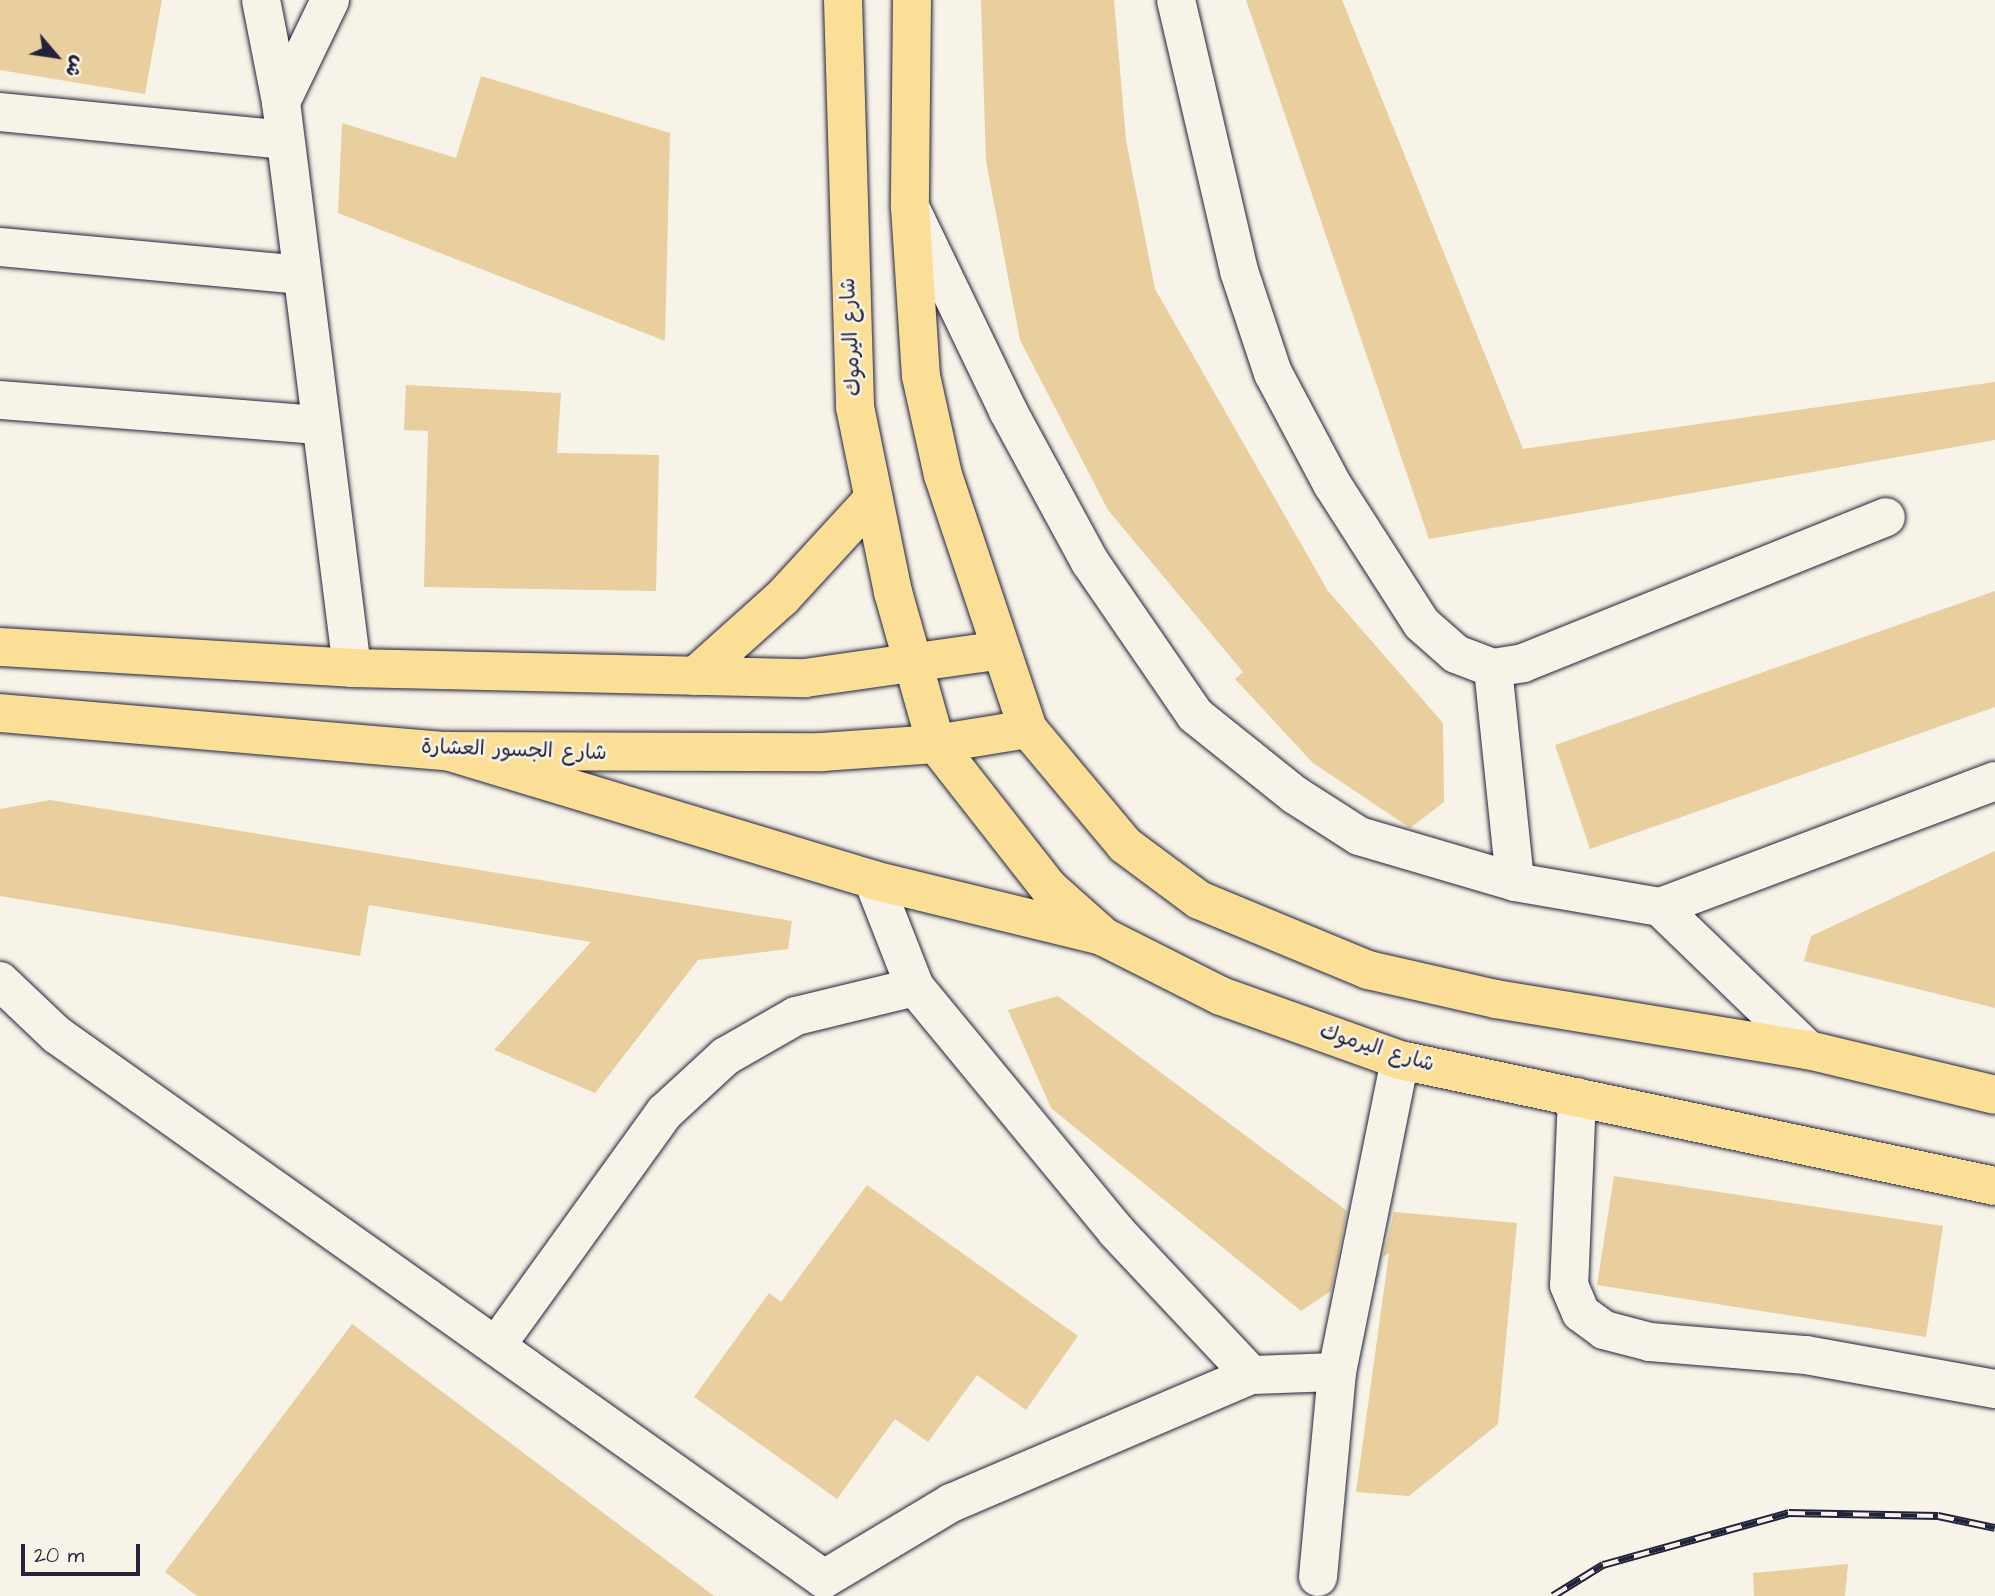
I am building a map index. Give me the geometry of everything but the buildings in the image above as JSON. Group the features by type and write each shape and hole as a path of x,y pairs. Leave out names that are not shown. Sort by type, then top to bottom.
{"main road":[{"name":"شارع اليرموك","path":"843,0 849,317 855,407 911,668 936,744 1049,888 1104,937 1221,996 1400,1060 1995,1186"},
{"path":"912,0 909,207 921,376 943,475 1028,729 1125,845 1199,900 1280,936 1368,970 1496,999 1808,1050 1995,1095"},
{"path":"695,676 782,598 873,499"},
{"path":"0,647 352,668 805,678 911,668 1001,650"},
{"name":"شارع الجسور العشارة","path":"0,713 447,751 706,754 936,744 1028,729"},
{"path":"447,751 873,880 1104,937"}],"lane":[{"path":"261,0 281,102 318,425 352,668"},
{"path":"281,102 330,0"},
{"path":"1175,0 1239,271 1273,373 1332,484 1422,624 1457,654 1493,668 1523,663 1886,517"},
{"path":"0,112 285,140"},
{"path":"909,207 1008,411 1090,562 1195,715 1295,795 1359,836 1515,882 1660,907 1995,781"},
{"path":"0,247 302,275"},
{"path":"0,400 318,425"},
{"path":"1493,668 1515,882"},
{"path":"873,880 915,987 1116,1231 1251,1375"},
{"path":"1660,907 1808,1050"},
{"path":"0,981 57,1035 496,1346 820,1587 951,1503 1251,1375 1336,1372"},
{"path":"496,1346 665,1112 726,1056 796,1016 915,987"},
{"path":"1318,1577 1336,1372 1400,1060"},
{"path":"1577,1097 1569,1285 1581,1313 1604,1331 1650,1342 1806,1355 1995,1389"}],"railway":[{"path":"1553,1596 1603,1565 1789,1513 1938,1516 1995,1528"}]}
